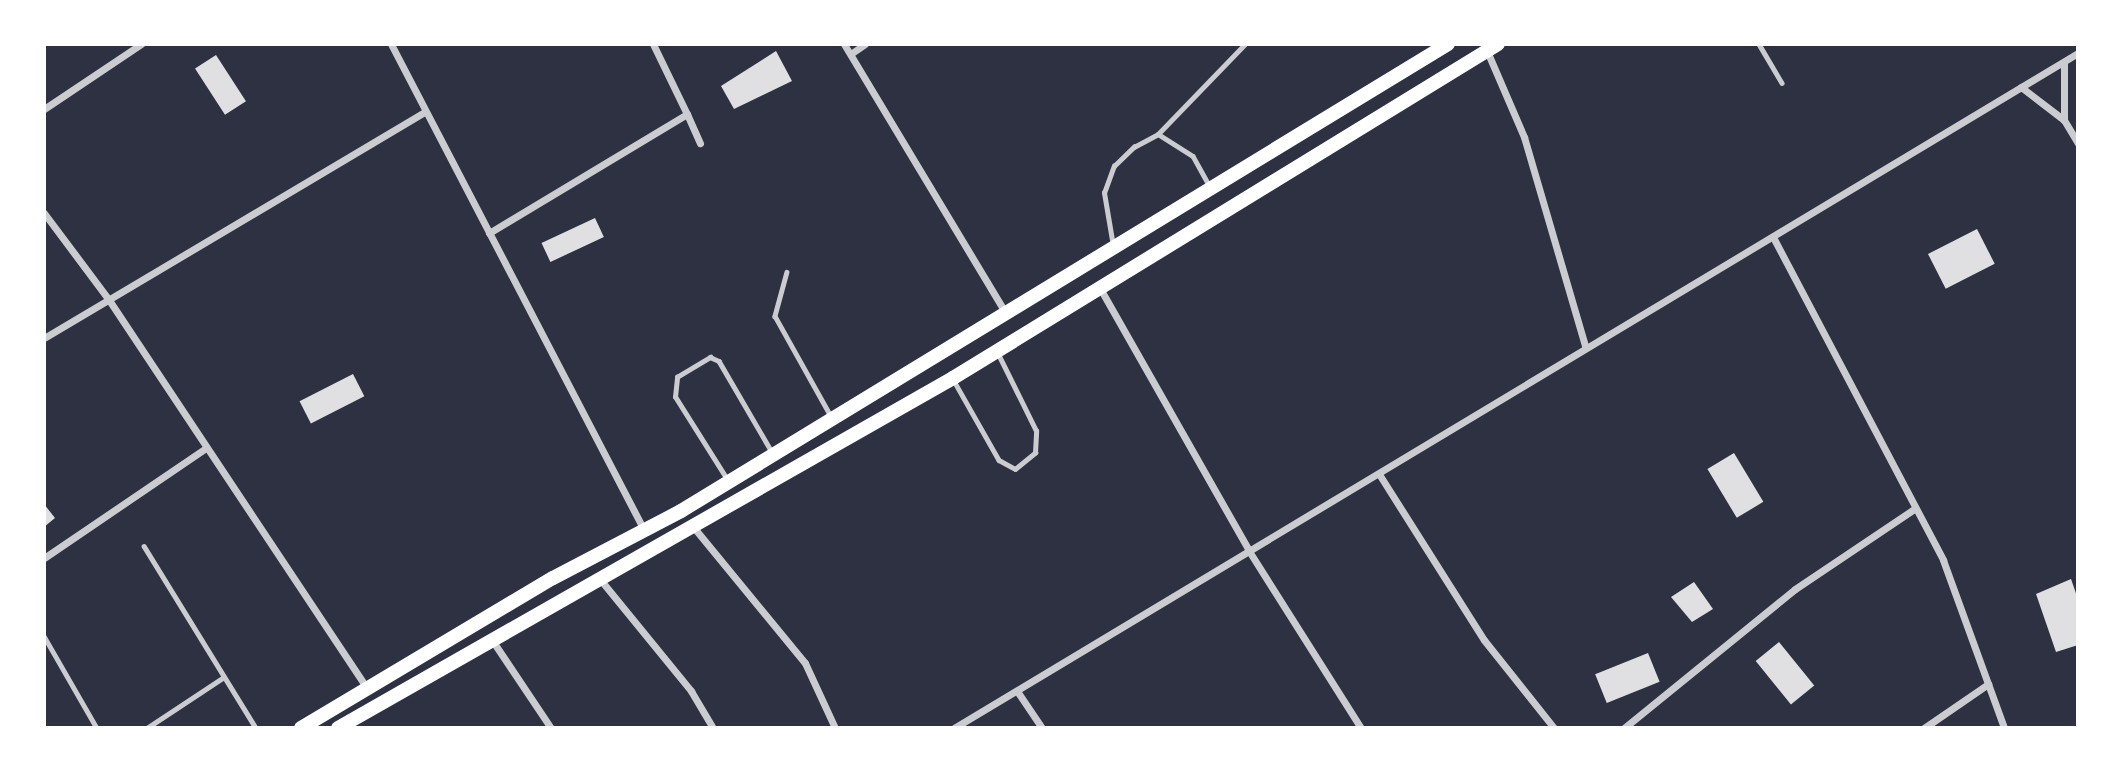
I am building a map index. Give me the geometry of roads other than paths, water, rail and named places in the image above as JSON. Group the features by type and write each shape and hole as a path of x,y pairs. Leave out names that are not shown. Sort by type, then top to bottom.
{"highway":[{"path":"301,728 774,456 1114,251 1448,44"},
{"path":"338,728 490,637 695,529 953,379 996,350 1101,290 1492,47"}],"street":[{"path":"44,109 141,44"},
{"path":"391,44 644,530"},
{"path":"653,44 700,143"},
{"path":"844,44 852,53 1007,316"},
{"path":"852,53 865,44"},
{"path":"1492,47 1524,137 1585,345"},
{"path":"954,728 1379,474 1585,345 1773,237 2078,53"},
{"path":"2064,62 2064,120"},
{"path":"2021,87 2064,120 2078,143"},
{"path":"44,338 425,112"},
{"path":"489,233 687,114"},
{"path":"44,213 109,299 368,690"},
{"path":"1773,237 1943,560 2004,728"},
{"path":"1101,290 1249,551 1361,728"},
{"path":"44,558 206,448"},
{"path":"1379,474 1484,640 1554,728"},
{"path":"1624,728 1795,589 1914,509"},
{"path":"695,529 805,663 835,728"},
{"path":"598,578 691,691 713,728"},
{"path":"490,637 551,728"},
{"path":"1924,728 1988,684"},
{"path":"1017,691 1042,728"}],"lane":[{"path":"1114,251 1104,193 1114,166 1158,134 1245,44"},
{"path":"1759,44 1782,83"},
{"path":"1158,134 1193,156 1211,190"},
{"path":"787,272 775,316 833,420"},
{"path":"953,379 999,460 1015,469 1035,453 1036,431 996,350"},
{"path":"730,482 675,397 677,377 710,357 719,361 774,456"},
{"path":"144,547 256,728"},
{"path":"44,636 97,728"},
{"path":"147,728 224,677"}]}
